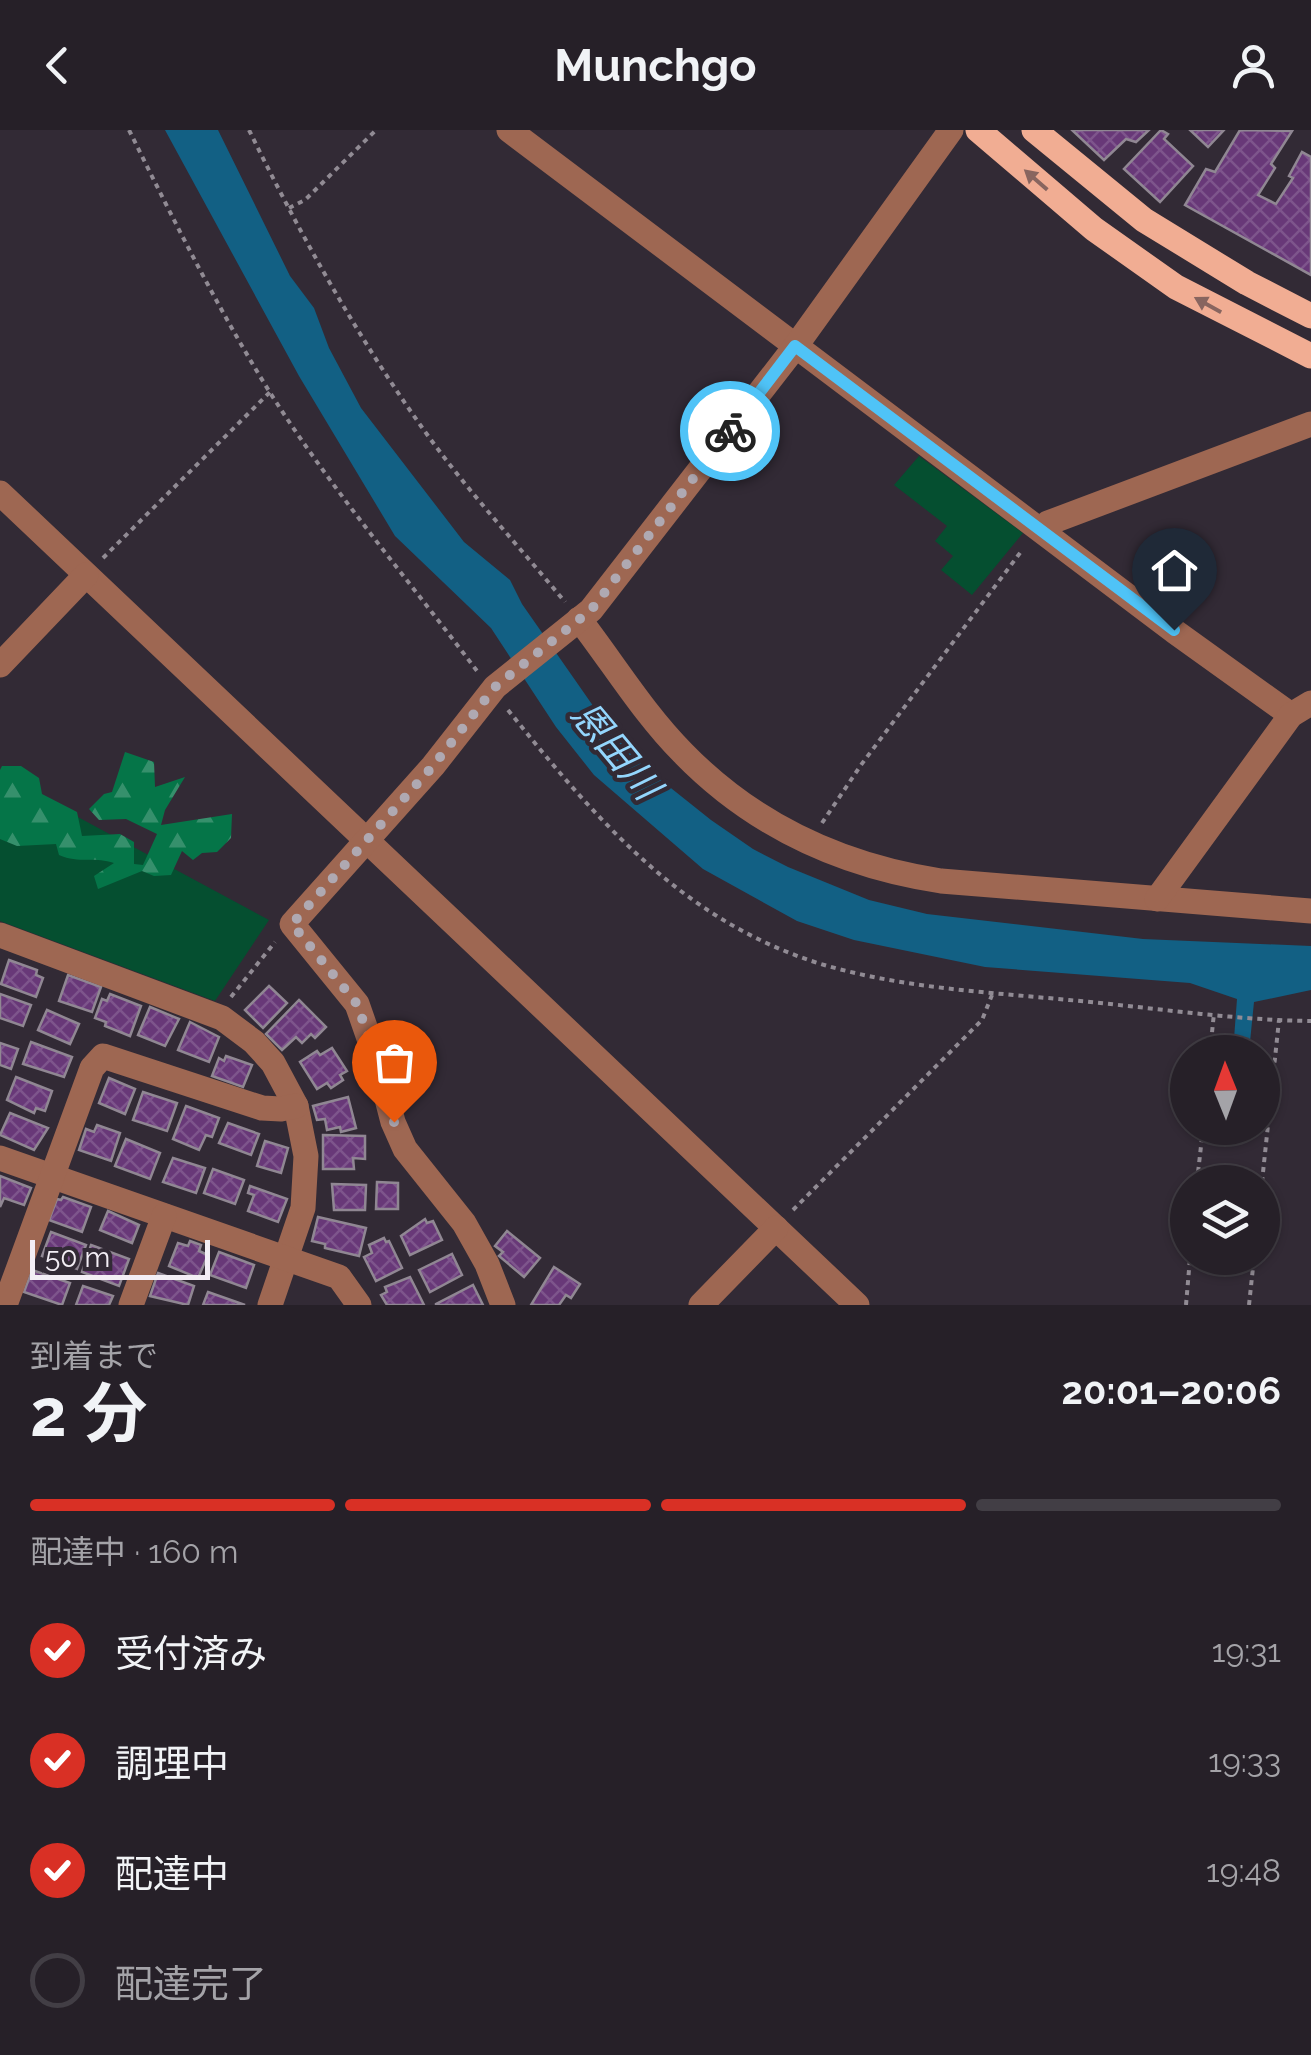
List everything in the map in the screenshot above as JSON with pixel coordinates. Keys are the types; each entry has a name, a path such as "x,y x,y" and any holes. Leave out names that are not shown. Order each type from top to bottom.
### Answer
{"main road":[{"path":"978,130 1094,229 1176,287 1311,356"},
{"path":"1034,130 1144,220 1214,264 1311,316"}],"street":[{"path":"508,130 795,346 1301,709 1157,899"},
{"path":"503,1305 487,1264 464,1224 405,1149 357,1004 283,933 433,766 494,689 591,610 795,346 952,130"},
{"path":"1044,526 1311,424"},
{"path":"0,493 857,1305"},
{"path":"0,665 86,575"},
{"path":"577,621 681,752 739,801 809,844 900,874 1311,911"},
{"path":"0,934 222,1018 254,1042 273,1063 296,1106 306,1156 306,1180 303,1208 270,1305"},
{"path":"4,1305 92,1068 102,1056 262,1108 281,1110 296,1106"},
{"path":"0,1158 340,1278 360,1305"},
{"path":"131,1305 164,1216"},
{"path":"700,1305 776,1228"}],"path":[{"path":"129,130 216,300 270,392 335,486 605,826 672,886 768,943 818,963 912,984 1311,1021"},
{"path":"250,130 289,208 372,354 423,429 577,621"},
{"path":"289,208 305,200 376,130"},
{"path":"86,575 270,392"},
{"path":"809,844 862,765 1044,526"},
{"path":"230,999 283,933"},
{"path":"776,1228 982,1020 992,993"},
{"path":"1212,1035 1214,1014"},
{"path":"1264,1165 1280,1020"},
{"path":"1186,1305 1189,1275"},
{"path":"1249,1305 1252,1275"}],"green space":[{"path":"919,456 1023,533 972,595 941,570 953,556 935,541 947,526 894,485"},
{"path":"125,752 154,762 155,787 185,777 165,810 161,825 232,814 231,838 217,852 202,853 193,860 182,851 171,875 154,876 142,871 98,889 94,876 114,863 67,858 59,855 56,844 17,846 0,839 0,770 2,766 21,766 39,778 42,794 77,812 82,836 120,834 134,842 134,864 143,865 157,834 126,819 99,820 89,809 104,794 112,792"},
{"path":"0,775 269,920 215,1001 0,921"}],"water":[{"name":"恩田川","path":"165,130 218,130 290,276 314,308 329,348 361,408 464,542 510,580 522,604 612,733 642,765 711,820 788,867 869,900 927,914 1143,939 1311,946 1311,990 1254,1002 1251,1035 1234,1035 1237,999 1190,983 985,967 854,940 797,921 703,869 594,775 556,727 491,628 395,536 299,376"}],"building":[{"path":"1072,130 1149,130 1136,142 1126,139 1104,160"},
{"path":"1161,130 1168,134 1164,139 1193,166 1160,202 1124,169"},
{"path":"1190,130 1224,130 1208,147"},
{"path":"1240,130 1292,131 1271,164 1275,168 1258,195 1276,204 1293,178 1289,176 1302,152 1311,157 1311,275 1185,205 1206,169 1215,172"},
{"path":"9,960 37,970 36,975 43,978 36,997 1,984"},
{"path":"68,975 101,987 92,1012 59,1001"},
{"path":"269,986 287,1003 263,1028 245,1010"},
{"path":"0,994 31,1005 23,1026 0,1018"},
{"path":"110,994 141,1006 130,1036 95,1018 102,999 107,1001"},
{"path":"299,1000 326,1027 315,1038 311,1034 302,1043 296,1037 282,1050 266,1034"},
{"path":"150,1007 179,1019 165,1046 138,1035"},
{"path":"47,1010 79,1024 70,1044 38,1030"},
{"path":"190,1022 219,1037 209,1062 178,1050"},
{"path":"31,1042 72,1057 64,1077 23,1064"},
{"path":"0,1043 18,1049 11,1069 0,1065"},
{"path":"332,1048 347,1071 340,1075 343,1080 331,1088 327,1083 317,1089 300,1062 317,1051 320,1055"},
{"path":"226,1056 252,1065 243,1087 212,1076 219,1058 224,1061"},
{"path":"16,1077 52,1091 45,1111 36,1108 34,1113 7,1100"},
{"path":"109,1078 135,1089 125,1114 99,1103"},
{"path":"143,1092 177,1103 167,1131 133,1120"},
{"path":"348,1097 356,1128 327,1130 325,1119 317,1120 313,1106"},
{"path":"186,1106 219,1118 212,1137 206,1135 199,1150 173,1139"},
{"path":"10,1113 48,1128 34,1150 0,1135"},
{"path":"228,1123 259,1134 251,1155 219,1143"},
{"path":"97,1125 120,1133 111,1161 79,1150 86,1129 94,1132"},
{"path":"323,1135 365,1136 365,1159 353,1158 354,1169 323,1169"},
{"path":"126,1139 160,1153 150,1179 115,1166"},
{"path":"265,1141 288,1148 281,1173 257,1166"},
{"path":"173,1158 205,1168 196,1193 163,1182"},
{"path":"213,1169 244,1180 235,1204 204,1193"},
{"path":"0,1176 31,1188 24,1205 4,1198 0,1207"},
{"path":"377,1182 398,1183 398,1209 376,1209"},
{"path":"332,1184 366,1185 365,1210 334,1210"},
{"path":"250,1186 287,1199 278,1222 248,1211 254,1195 248,1193"},
{"path":"63,1197 91,1207 82,1232 49,1220 57,1199"},
{"path":"108,1211 139,1225 132,1243 100,1230"},
{"path":"318,1217 366,1228 359,1256 312,1241"},
{"path":"425,1219 427,1223 433,1221 442,1240 410,1255 401,1236"},
{"path":"507,1231 540,1258 524,1277 499,1256 503,1252 495,1246"},
{"path":"51,1232 86,1245 77,1269 42,1256"},
{"path":"384,1238 402,1268 376,1281 364,1257 372,1253 369,1245"},
{"path":"190,1241 201,1245 199,1251 208,1255 198,1278 169,1266 178,1243 188,1246"},
{"path":"91,1245 129,1259 119,1286 82,1272"},
{"path":"219,1252 254,1265 246,1288 210,1275"},
{"path":"452,1254 462,1275 430,1292 419,1270"},
{"path":"554,1267 580,1284 571,1298 566,1295 559,1305 531,1305"},
{"path":"32,1270 70,1283 62,1305 24,1292"},
{"path":"158,1273 194,1286 188,1305 150,1296"},
{"path":"410,1277 424,1305 387,1305 381,1295 387,1292 385,1287"},
{"path":"473,1285 483,1305 436,1305 436,1304"},
{"path":"83,1286 113,1296 109,1305 76,1305"},
{"path":"208,1292 245,1305 203,1305"}],"way so far":[{"path":"394,1122 357,1004 292,924 433,766 495,687 591,610 730,431"}],"route":[{"path":"730,431 795,346 1174,630"}]}
